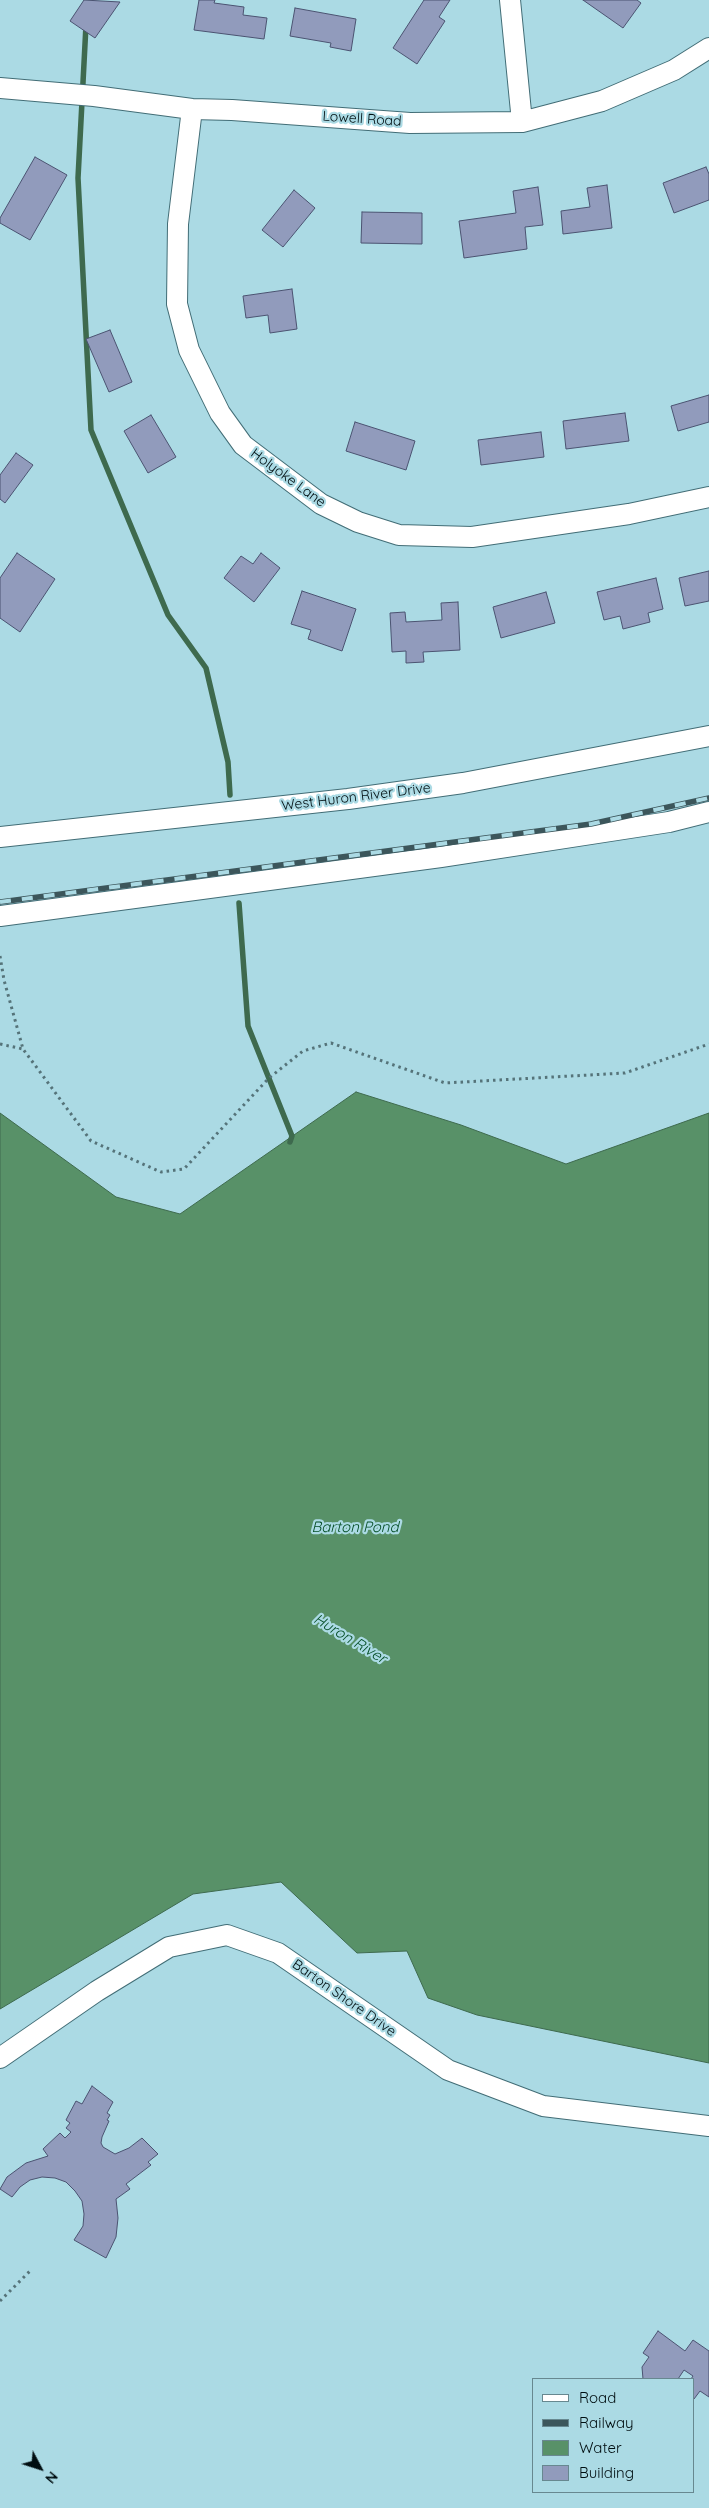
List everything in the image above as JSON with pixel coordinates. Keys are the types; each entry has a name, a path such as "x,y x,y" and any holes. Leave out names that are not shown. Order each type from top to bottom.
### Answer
{"street":[{"path":"510,0 522,122"},
{"name":"Lowell Road","path":"0,88 94,96 192,109 232,110 410,123 522,122 602,101 674,70 709,48"},
{"name":"Holyoke Lane","path":"192,109 178,224 177,304 189,350 220,413 243,445 320,504 358,522 399,535 472,538 630,514 709,497"},
{"name":"West Huron River Drive","path":"0,837 348,799 463,783 709,736"},
{"path":"0,916 450,856 669,822 709,812"},
{"name":"Barton Shore Drive","path":"0,2058 97,1991 169,1947 227,1935 278,1953 448,2070 543,2106 709,2126"}],"path":[{"path":"0,956 4,980 23,1048 91,1142 161,1172 184,1169 268,1078 303,1051 331,1043 445,1083 625,1073 709,1044"},
{"path":"0,1044 23,1048"},
{"path":"0,2301 32,2268"}],"water":[{"name":"Barton Pond","path":"356,1092 461,1125 566,1164 709,1113 709,2063 477,2015 428,1998 407,1951 357,1953 281,1882 193,1894 0,2009 0,1113 116,1197 180,1214"}],"building":[{"path":"84,0 120,2 95,38 70,21"},
{"path":"199,0 215,0 214,3 244,7 243,15 267,18 264,39 194,30"},
{"path":"424,0 450,0 439,17 445,21 417,64 393,48"},
{"path":"583,0 637,0 641,3 623,28"},
{"path":"295,8 356,19 351,51 330,47 331,43 290,36"},
{"path":"35,157 67,175 30,240 0,223 0,218"},
{"path":"706,167 709,174 709,200 674,213 663,183"},
{"path":"607,185 612,228 563,234 561,211 590,207 587,188"},
{"path":"538,187 543,225 525,227 527,249 464,258 459,221 516,213 513,191"},
{"path":"294,190 315,208 283,247 262,230"},
{"path":"362,212 422,213 422,244 361,243"},
{"path":"292,289 297,329 270,333 268,315 246,318 243,296"},
{"path":"110,330 132,382 109,392 86,339"},
{"path":"709,395 709,422 678,431 671,406"},
{"path":"625,413 629,441 566,449 563,421"},
{"path":"151,415 176,457 148,473 124,431"},
{"path":"355,422 415,441 406,470 346,451"},
{"path":"541,432 544,457 481,465 478,440"},
{"path":"16,453 33,465 5,503 0,499 0,475"},
{"path":"17,553 55,579 20,632 0,618 0,578"},
{"path":"261,553 280,568 254,602 224,578 241,556 253,564"},
{"path":"709,571 709,601 685,606 679,578"},
{"path":"656,578 663,609 648,613 650,622 623,629 620,616 604,620 597,592"},
{"path":"302,591 356,609 342,651 308,639 311,630 291,624"},
{"path":"546,592 555,623 501,638 493,607"},
{"path":"458,602 460,650 423,652 424,662 406,663 406,651 392,652 390,613 405,612 406,622 442,620 441,603"},
{"path":"92,2086 113,2102 107,2113 110,2115 102,2137 101,2143 103,2147 115,2154 129,2148 142,2138 158,2154 148,2162 151,2165 126,2184 130,2189 116,2199 118,2218 116,2237 106,2258 74,2240 83,2226 84,2214 82,2201 66,2182 55,2178 42,2177 30,2180 20,2187 12,2197 0,2189 7,2177 26,2163 48,2156 43,2149 60,2133 65,2138 71,2132 66,2128 70,2123 66,2120 76,2101 82,2104"},
{"path":"658,2331 685,2351 693,2340 709,2351 709,2397 700,2391 694,2399 694,2378 684,2370 679,2378 643,2378 642,2367 649,2357 643,2353"}],"waterway":[{"path":"86,25 78,178 91,430 168,615 206,668 228,762 230,795"},
{"path":"239,903 248,1026 292,1136 290,1142"}],"railway":[{"path":"0,902 591,824 709,798"}],"water label":[{"name":"Huron River","path":"350,1639"}]}
